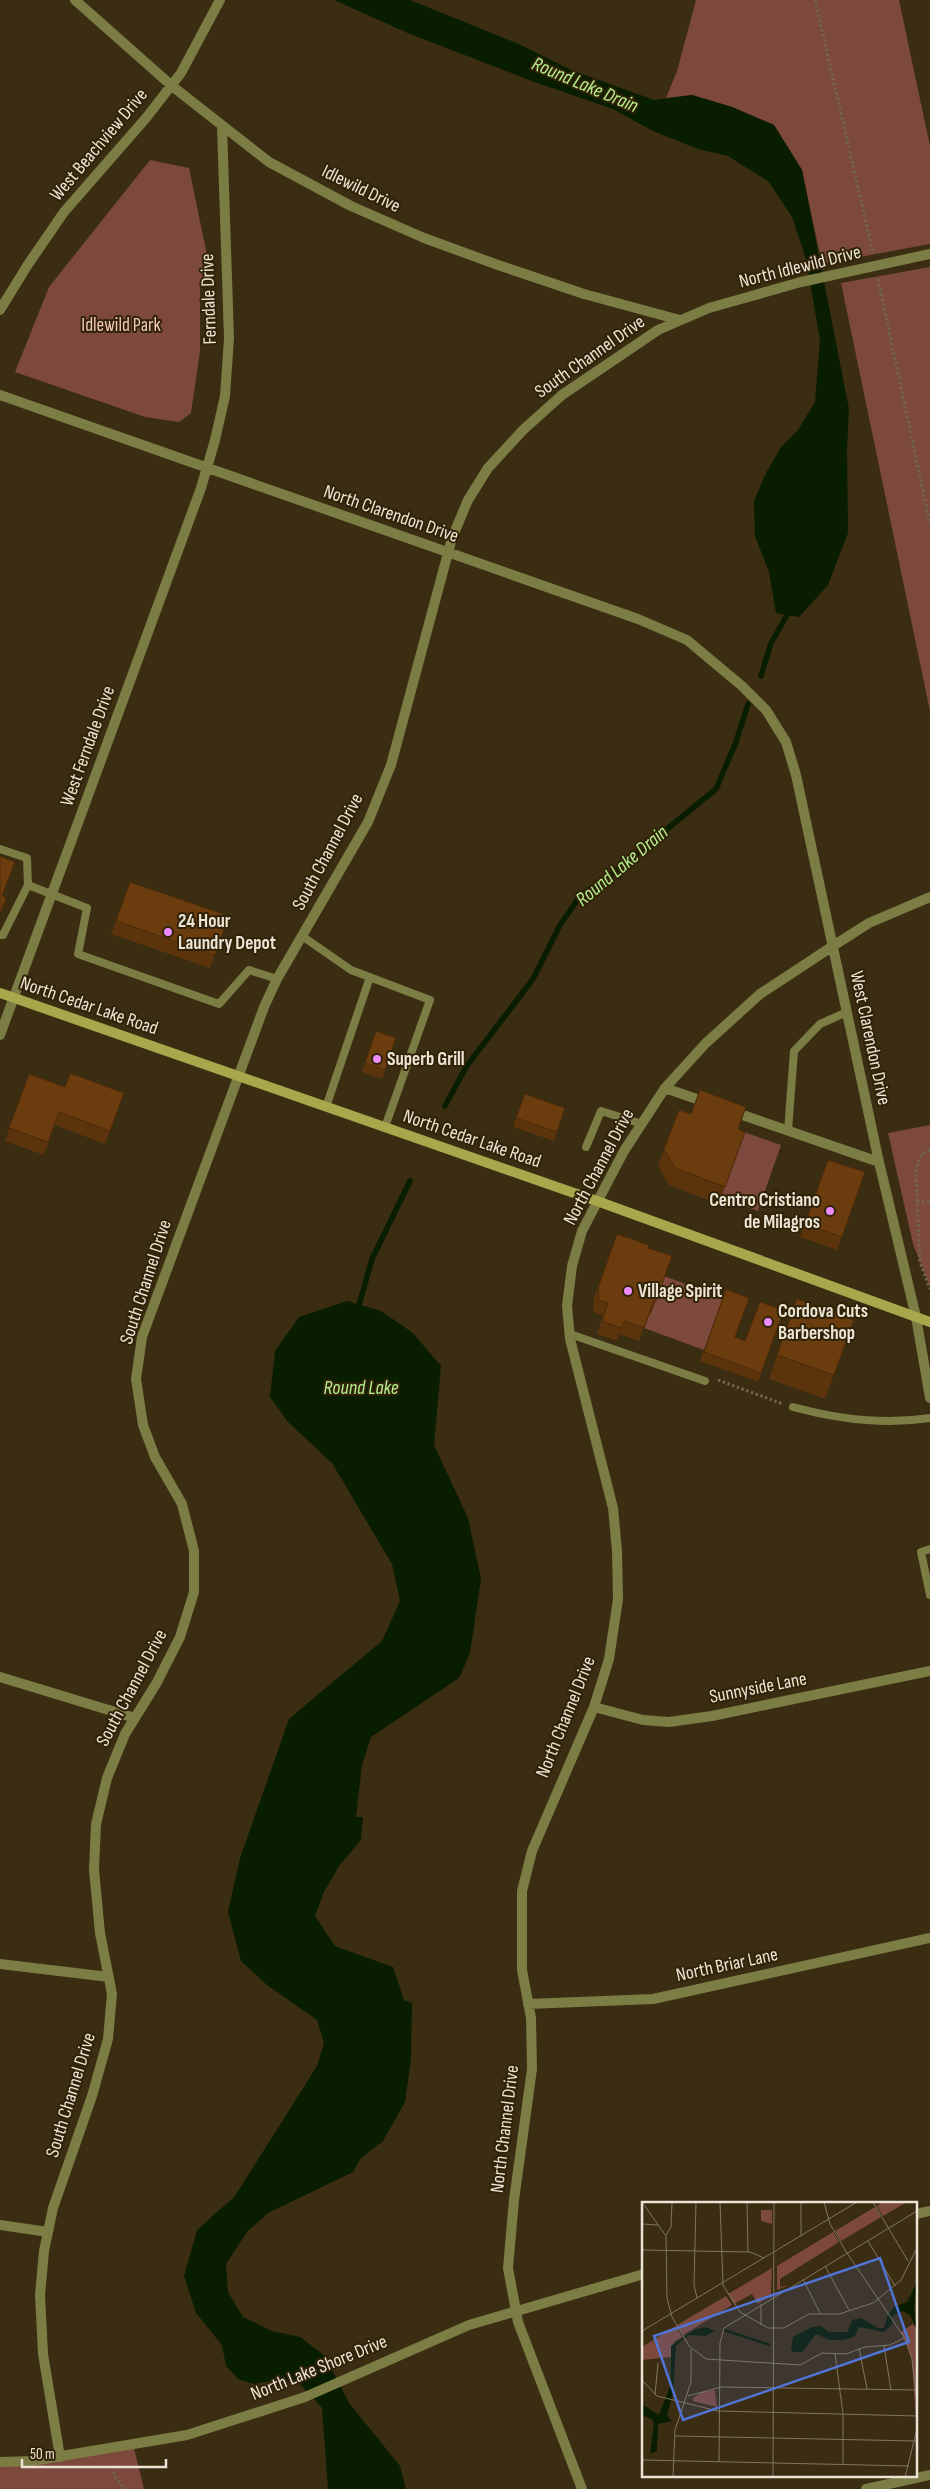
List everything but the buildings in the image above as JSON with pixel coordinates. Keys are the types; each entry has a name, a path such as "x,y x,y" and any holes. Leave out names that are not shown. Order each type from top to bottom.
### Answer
{"main road":[{"name":"North Cedar Lake Road","path":"0,993 597,1201 930,1322"}],"street":[{"name":"Idlewild Drive","path":"75,0 172,86 222,127 269,162 351,206 424,238 576,291 680,320"},
{"name":"West Beachview Drive","path":"0,310 26,266 64,212 181,74 220,0"},
{"name":"Ferndale Drive","path":"207,468 225,396 229,338 222,127"},
{"name":"North Idlewild Drive","path":"680,320 709,308 801,282 930,254"},
{"name":"South Channel Drive","path":"60,2457 43,2354 40,2295 53,2208 92,2096 108,2039 112,1994 100,1933 94,1870 96,1824 107,1778 124,1734 156,1684 180,1637 194,1592 194,1551 182,1504 155,1457 143,1425 136,1378 142,1337 264,1007 277,980 368,822 391,765 448,552 468,500 488,468 523,430 562,394 658,330 680,320"},
{"name":"North Clarendon Drive","path":"0,395 638,620 687,640 752,696"},
{"name":"West Ferndale Drive","path":"0,1036 207,468"},
{"name":"West Clarendon Drive","path":"752,696 766,710 786,742 796,775 879,1162 916,1317 930,1398"},
{"name":"North Channel Drive","path":"582,2489 518,2322 508,2268 514,2200 532,2069 531,2018 522,1970 522,1891 532,1851 594,1707 609,1659 618,1599 617,1551 613,1508 570,1334 567,1306 572,1266 582,1231 624,1151 665,1088 705,1044 760,994 833,946 870,923 930,897"},
{"path":"665,1088 879,1162"},
{"name":"Sunnyside Lane","path":"594,1707 643,1720 669,1722 712,1716 930,1671"},
{"path":"0,1677 135,1718"},
{"name":"North Briar Lane","path":"528,2004 653,1999 930,1938"},
{"path":"0,1964 109,1977"},
{"path":"0,2225 48,2232"},
{"name":"North Lake Shore Drive","path":"0,2462 32,2462 187,2434 305,2397 469,2325 642,2275"},
{"path":"866,2489 930,2475"}],"lane":[{"path":"0,849 27,858 28,885 3,934 0,935"},
{"path":"28,885 87,908 78,954 219,1004 249,970 277,980"},
{"path":"302,936 351,970 430,1000 385,1127"},
{"path":"326,1107 370,977"},
{"path":"788,1130 794,1051 820,1024 847,1012"},
{"path":"586,1147 601,1111 642,1124"},
{"path":"570,1334 705,1381"},
{"path":"793,1407 826,1416 854,1419 904,1422 930,1418"},
{"path":"930,1549 921,1552 930,1595"}],"path":[{"path":"930,1150 924,1152 918,1162 916,1175 920,1262 930,1289"},
{"path":"917,1201 930,1202"},
{"path":"705,1381 707,1376 793,1407"},
{"path":"112,2467 116,2478 125,2489"}],"green space":[{"path":"696,0 899,0 930,146 930,244 822,264 802,170 774,125 732,107 692,95 666,98 677,71"},
{"name":"Idlewild Park","path":"150,160 189,168 212,279 200,281 200,351 191,413 179,422 145,417 15,372 49,287"},
{"path":"930,267 930,711 841,283"},
{"path":"930,1125 930,1287 913,1244 888,1133"},
{"path":"738,1130 781,1145 758,1211 721,1197 739,1149"},
{"path":"664,1276 723,1298 704,1350 644,1328"},
{"path":"133,2444 144,2489 0,2489 0,2462"}],"water":[{"path":"334,0 410,0 521,45 571,70 654,100 692,95 732,107 774,125 802,170 849,409 847,449 848,533 828,585 799,617 776,613 769,572 755,536 754,501 766,473 781,447 798,430 815,402 820,340 806,259 792,217 769,182 728,156 698,149 653,131 613,109 532,81 410,34"},
{"name":"Round Lake","path":"347,1301 381,1311 413,1333 441,1366 434,1445 468,1518 481,1579 470,1653 459,1678 371,1737 362,1765 356,1817 363,1817 361,1840 339,1866 324,1892 315,1916 335,1946 393,1967 404,2000 412,2003 411,2058 405,2102 383,2141 361,2158 353,2172 268,2213 247,2232 226,2264 228,2292 243,2317 272,2331 300,2337 325,2356 349,2403 400,2466 406,2489 328,2489 322,2408 297,2381 271,2381 254,2384 238,2379 226,2366 222,2345 196,2313 184,2276 197,2230 235,2196 317,2066 324,2043 317,2020 267,1985 241,1961 228,1912 240,1858 289,1719 382,1641 400,1601 392,1564 332,1463 288,1422 270,1397 275,1351 299,1317"}],"waterway":[{"name":"Round Lake Drain","path":"761,676 771,643 790,610"},
{"name":"Round Lake Drain","path":"445,1106 466,1067 533,979 560,925 580,896 612,874 716,789 736,742 748,704"},
{"name":"Round Lake Drain","path":"359,1305 372,1259 410,1181"}],"place":[{"name":"24 Hour Laundry Depot","path":"168,932"},
{"name":"Superb Grill","path":"377,1059"},
{"name":"Centro Cristiano de Milagros","path":"830,1211"},
{"name":"Village Spirit","path":"628,1291"},
{"name":"Cordova Cuts Barbershop","path":"768,1322"}]}
